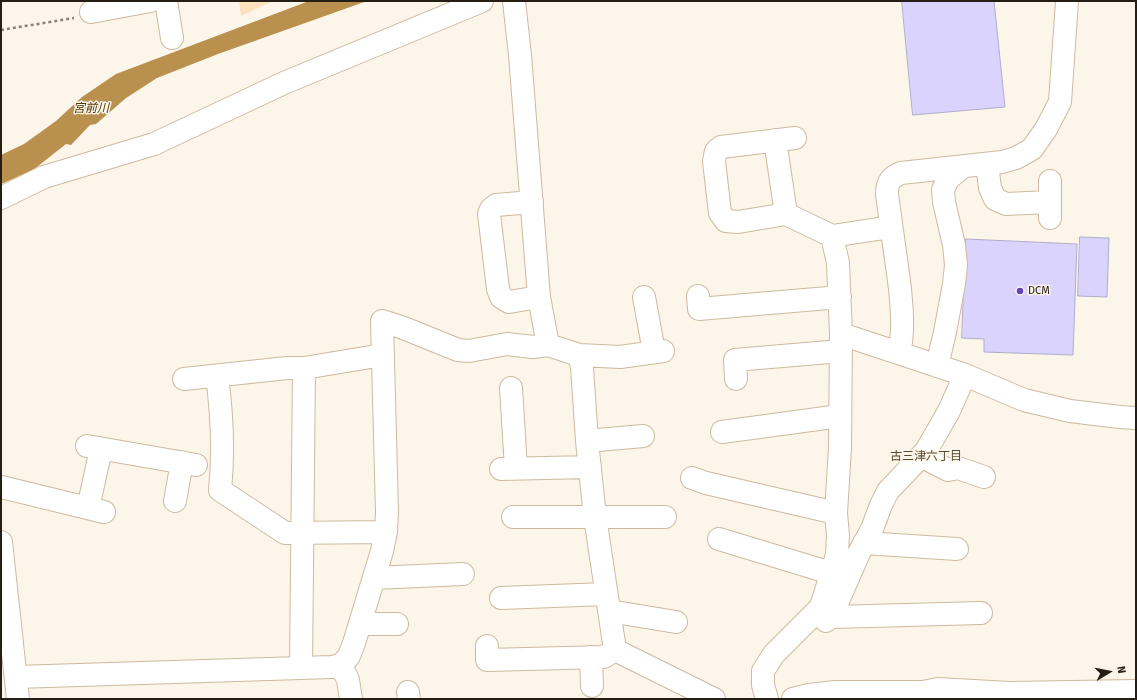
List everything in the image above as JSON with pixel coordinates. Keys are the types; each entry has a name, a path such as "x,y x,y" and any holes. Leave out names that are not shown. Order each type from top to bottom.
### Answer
{"street":[{"path":"91,12 150,1"},
{"path":"166,1 172,38"},
{"path":"1,198 44,178 154,144 284,83 482,1"},
{"path":"514,1 520,55 539,297 548,345"},
{"path":"899,353 902,338 902,318 892,227 886,194 887,184 893,176 901,173 1002,162 1016,158 1032,149 1046,129 1060,102 1067,1"},
{"path":"786,214 785,139 721,147 716,151 714,162 720,213 726,221 738,222 786,214 832,236 892,227"},
{"path":"987,164 990,188 995,199 1006,204 1050,210 1050,180"},
{"path":"937,366 945,332 956,265 954,245 944,202 943,190 948,179 964,166"},
{"path":"532,202 496,205 491,209 489,214 498,289 501,297 509,302 539,297"},
{"path":"767,699 763,686 763,671 774,654 821,607 837,555 838,535 836,512 841,342 838,263 832,236"},
{"path":"698,296 699,309 840,298"},
{"path":"16,677 332,668 342,666 349,656 360,624 382,551 386,532 387,512 382,321 458,350 469,351 507,344 533,346 548,345 579,355 620,357 658,352 644,297"},
{"path":"736,379 735,360 841,342 899,353 965,375 1024,400 1070,412 1136,418"},
{"path":"184,379 287,368 304,368 383,355"},
{"path":"579,355 582,367 587,441 595,517 614,650"},
{"path":"301,668 304,368"},
{"path":"803,645 831,617 888,491 926,451 949,411 965,375"},
{"path":"217,376 221,409 223,460 220,490 285,533 386,532"},
{"path":"511,388 508,468 590,467"},
{"path":"722,432 840,416"},
{"path":"587,441 643,436"},
{"path":"1,487 96,510 94,448 189,464 175,501"},
{"path":"921,456 948,470 958,468 984,478"},
{"path":"692,478 706,483 836,512"},
{"path":"513,517 664,516"},
{"path":"719,539 832,573"},
{"path":"1,542 6,624 16,677 18,699"},
{"path":"864,543 957,550"},
{"path":"374,578 463,574"},
{"path":"501,598 608,603 676,622"},
{"path":"831,617 981,613"},
{"path":"360,624 397,624"},
{"path":"487,646 488,660 604,657 614,650"},
{"path":"614,650 714,699"},
{"path":"591,657 592,686"},
{"path":"342,666 348,680 351,699"},
{"path":"793,699 809,695 835,692 879,695 923,695 938,689 997,696 1085,696 1136,691"}],"path":[{"path":"1,30 81,17 91,12"}],"shaded area":[{"path":"239,1 273,1 241,16"}],"water":[{"name":"宮前川","path":"309,1 367,1 218,54 157,78 126,98 96,124 90,125 71,145 66,144 33,170 1,184 1,155 24,144 56,121 82,97 116,74"}],"building":[{"path":"902,1 994,1 1005,107 913,115"},
{"path":"1080,237 1109,238 1107,297 1078,296"},
{"name":"DCM","path":"966,239 1077,244 1073,355 984,352 984,339 962,338"}],"place":[{"name":"DCM","path":"1020,291"}],"district":[{"name":"古三津六丁目","path":"926,457"}]}
